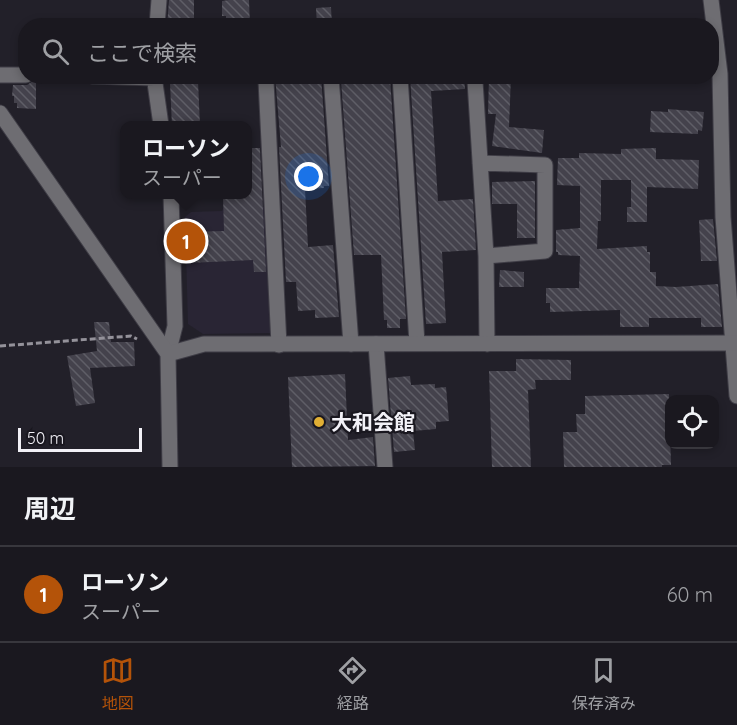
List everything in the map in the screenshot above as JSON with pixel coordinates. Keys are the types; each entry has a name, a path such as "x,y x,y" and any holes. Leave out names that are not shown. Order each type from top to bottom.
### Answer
{"street":[{"path":"158,18 159,0"},
{"path":"711,0 713,18"},
{"path":"719,66 730,217 737,396"},
{"path":"0,75 18,75"},
{"path":"155,84 160,121"},
{"path":"266,84 279,345"},
{"path":"332,84 351,344"},
{"path":"401,84 417,343"},
{"path":"475,84 486,256 487,344"},
{"path":"0,113 168,354"},
{"path":"480,163 545,165 546,250 486,256"},
{"path":"170,467 168,354 175,326 171,199"},
{"path":"168,354 204,344 735,343"},
{"path":"376,344 385,467"}],"path":[{"path":"0,346 131,336 140,340"}],"shaded area":[{"path":"224,206 268,207 275,333 203,334 188,324 185,217 191,212 222,211"}],"building":[{"path":"169,0 194,0 194,18 168,18"},
{"path":"249,0 250,18 222,16 222,1"},
{"path":"331,7 332,18 317,18 316,8"},
{"path":"36,84 36,109 17,108 17,103 14,103 13,85"},
{"path":"170,84 198,84 200,121 172,121"},
{"path":"276,84 322,84 329,186 305,189 308,247 333,245 339,317 315,318 315,310 298,311 296,282 286,282 279,147 281,147"},
{"path":"341,84 390,84 406,319 400,319 400,328 387,328 387,320 384,320 381,255 354,255"},
{"path":"411,84 465,84 465,89 431,91 438,201 473,199 476,250 442,252 446,323 426,324"},
{"path":"489,84 511,84 509,127 544,130 542,153 492,146 496,114 488,114"},
{"path":"668,109 704,112 702,131 698,130 698,134 650,132 651,111 668,112"},
{"path":"252,148 260,148 266,272 254,272 253,260 189,263 188,232 224,231 223,199 252,199"},
{"path":"656,148 656,159 699,160 698,189 647,187 647,222 627,222 627,207 631,207 631,180 601,180 601,221 598,221 597,249 647,246 647,252 650,252 650,272 656,272 656,286 718,284 722,327 701,327 701,318 649,318 649,327 620,327 620,310 550,312 550,303 546,303 546,288 579,288 580,256 558,255 556,230 580,228 580,186 557,185 558,158 579,158 579,153 621,154 621,149"},
{"path":"535,181 535,238 517,238 517,204 492,204 492,182"},
{"path":"713,219 717,261 701,261 699,220"},
{"path":"500,270 524,272 524,287 499,287"},
{"path":"94,322 109,322 111,342 134,342 135,366 90,368 95,403 76,406 67,356 97,351"},
{"path":"516,359 571,360 571,380 535,380 536,389 528,390 531,467 492,467 489,371 516,371"},
{"name":"大和会館","path":"345,374 348,440 373,437 375,466 292,467 288,377"},
{"path":"410,376 411,385 435,384 435,388 446,387 449,421 436,422 436,429 413,431 415,450 394,452 388,378"},
{"path":"669,394 665,395 665,449 671,449 671,465 662,465 662,467 564,467 563,432 577,432 576,414 585,414 585,396"}],"place":[{"name":"ローソン","path":"186,241"},
{"name":"大和会館","path":"319,422"}]}
